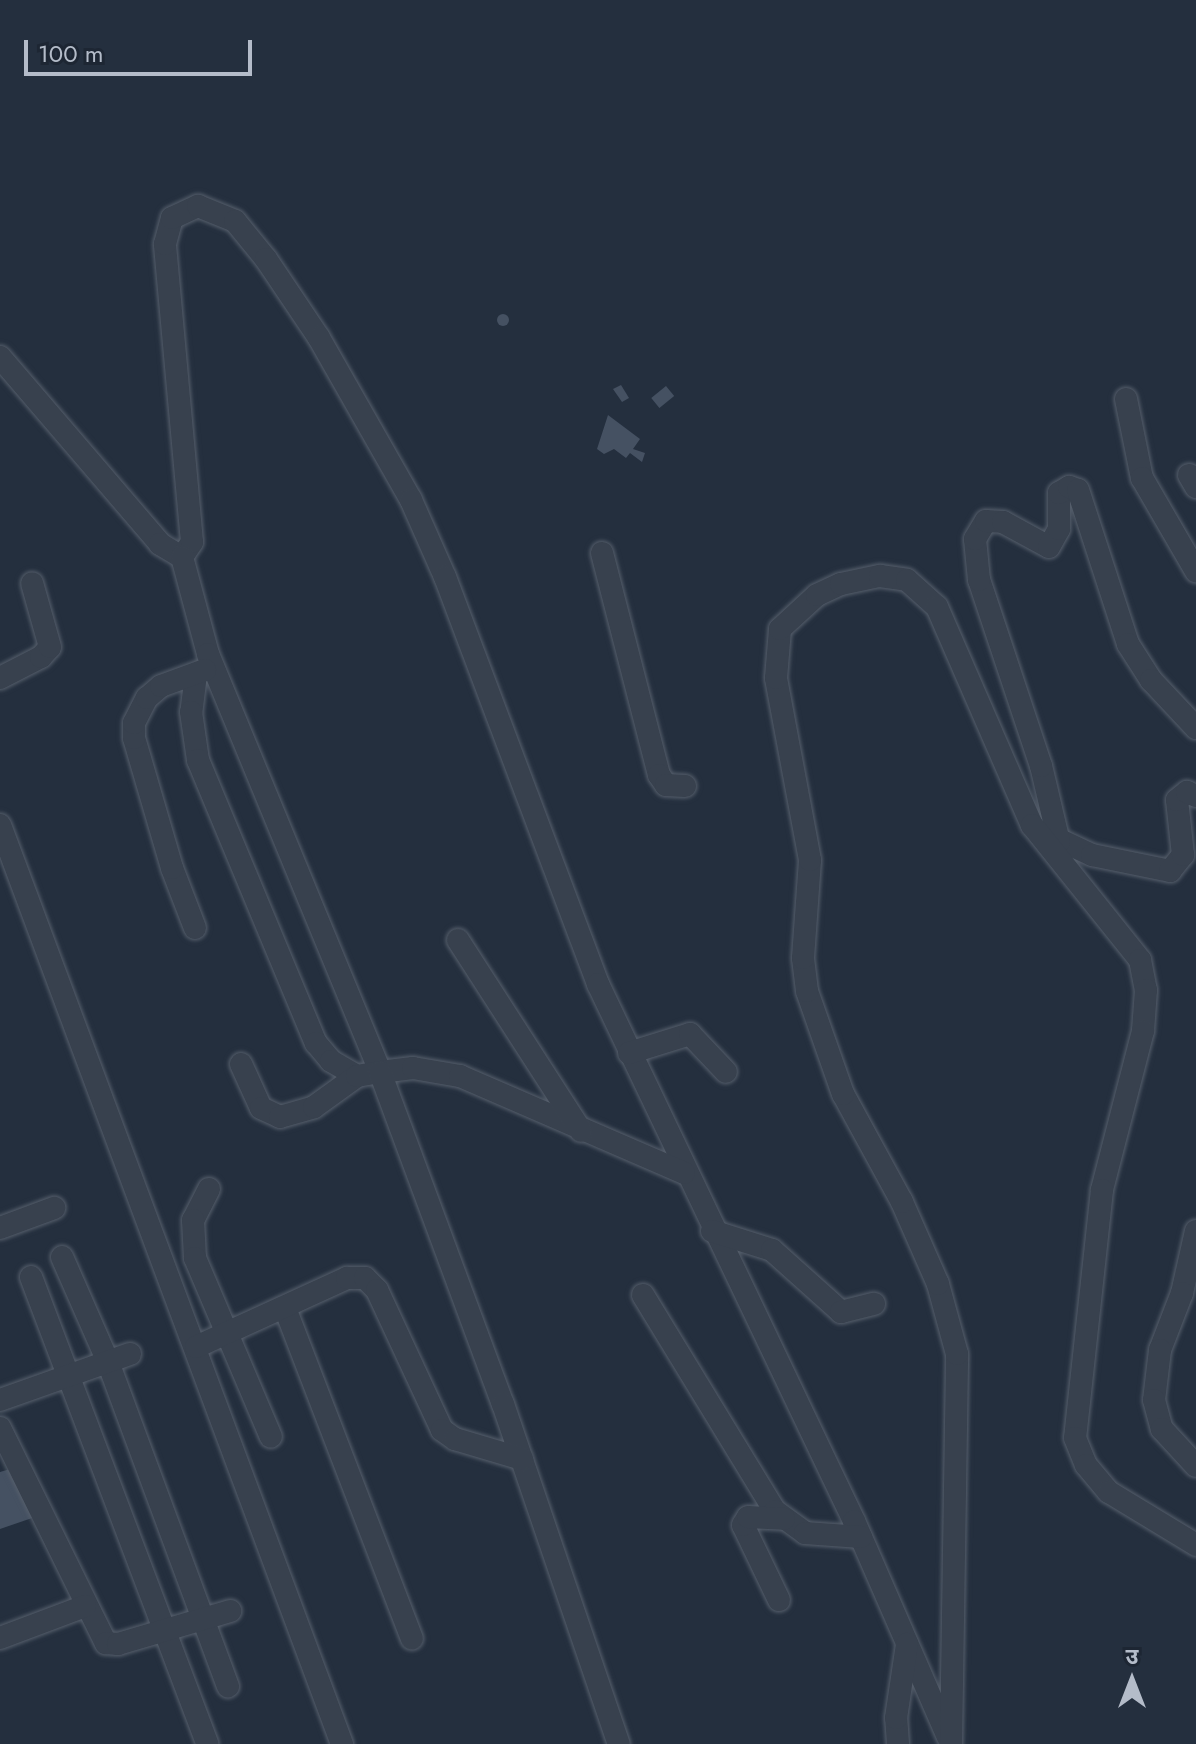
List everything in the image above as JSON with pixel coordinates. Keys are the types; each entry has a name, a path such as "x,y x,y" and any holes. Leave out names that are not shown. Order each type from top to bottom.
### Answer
{"street":[{"path":"619,1744 522,1459 380,1072 205,670 182,557 192,542 165,244 172,218 198,206 235,221 266,259 319,338 411,500 445,577 537,833 629,1053 861,1537 951,1744"},
{"path":"0,357 160,544 182,557"},
{"path":"1126,399 1142,478 1196,571"},
{"path":"1059,842 1041,766 979,580 975,539 986,521 1003,522 1049,547 1059,529 1059,493 1069,487 1078,490 1128,644 1151,680 1196,728"},
{"path":"602,553 659,775 666,785 685,786"},
{"path":"951,1744 957,1354 938,1284 902,1202 843,1094 807,991 803,958 810,860 799,779 776,678 780,629 792,614 841,584 880,576 907,580 924,592 937,607 980,698 1032,825 1131,948 1146,990 1137,1067 1100,1202 1075,1438 1086,1465 1109,1492 1196,1545"},
{"path":"0,678 41,657 50,647 32,583"},
{"path":"195,928 134,738 134,723 147,698 205,670"},
{"path":"205,670 191,712 198,760 316,1043 331,1061 357,1076"},
{"path":"1032,825 1059,842 1117,862 1170,871 1183,855 1177,800 1187,792 1196,796"},
{"path":"0,825 342,1744"},
{"path":"458,940 582,1133"},
{"path":"629,1053 690,1034 726,1072"},
{"path":"241,1064 261,1108 280,1117 314,1107 357,1076 413,1068 460,1076 582,1133 684,1173"},
{"path":"209,1189 193,1220 191,1238 195,1258 230,1332 271,1437"},
{"path":"0,1228 54,1208"},
{"path":"712,1231 772,1250 841,1312 874,1304"},
{"path":"1196,1231 1182,1293 1160,1350 1154,1400 1162,1429 1196,1466"},
{"path":"62,1257 119,1358 203,1619 228,1686"},
{"path":"31,1277 207,1744"},
{"path":"196,1347 347,1278 365,1278 377,1290 442,1430 455,1439 522,1459"},
{"path":"643,1295 784,1519"},
{"path":"285,1308 412,1638"},
{"path":"0,1400 119,1358"},
{"path":"0,1428 85,1606 109,1644 230,1611"},
{"path":"779,1600 743,1525 748,1517 784,1519 818,1537 861,1537"},
{"path":"0,1638 85,1606"},
{"path":"898,1744 896,1718 907,1643"}],"building":[{"path":"503,314 509,320 503,326 497,320"},
{"path":"621,385 629,398 622,402 613,389"},
{"path":"666,386 674,396 659,408 651,398"},
{"path":"608,415 640,439 633,449 645,453 642,462 630,453 626,458 614,449 604,454 597,449"},
{"path":"17,1467 35,1517 0,1529 0,1472"}]}
